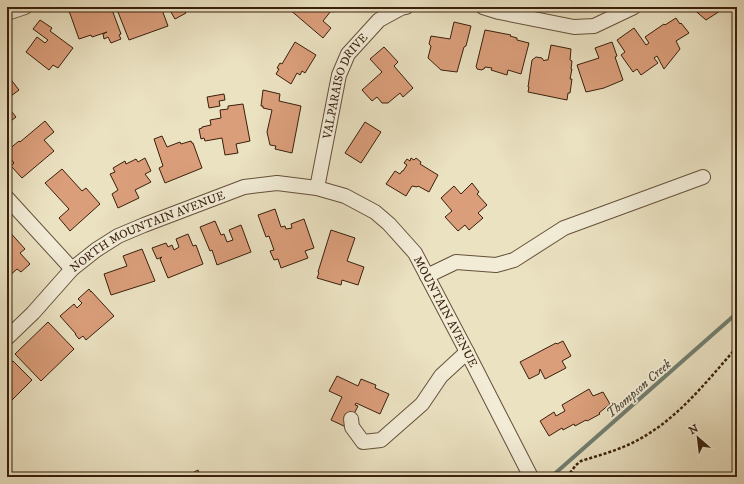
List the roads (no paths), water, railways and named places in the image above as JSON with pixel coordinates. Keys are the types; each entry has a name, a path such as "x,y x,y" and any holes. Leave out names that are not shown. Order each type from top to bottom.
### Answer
{"street":[{"path":"7,13 25,7"},
{"name":"VALPARAISO DRIVE","path":"317,188 340,75 348,54 379,20 401,8 406,7"},
{"path":"483,7 499,12 574,27 594,26 634,7"},
{"path":"427,276 456,262 496,265 514,260 564,228 703,177"},
{"name":"NORTH MOUNTAIN AVENUE","path":"7,338 32,314 72,269 96,250 118,236 244,187 277,183 317,188"},
{"name":"MOUNTAIN AVENUE","path":"317,188 345,196 375,212 402,237 415,254 531,477"},
{"path":"7,198 72,269"},
{"path":"351,419 352,427 363,442 381,440 422,404 441,376 467,352"}],"waterway":[{"name":"Thompson Creek","path":"551,477 737,313"}]}
